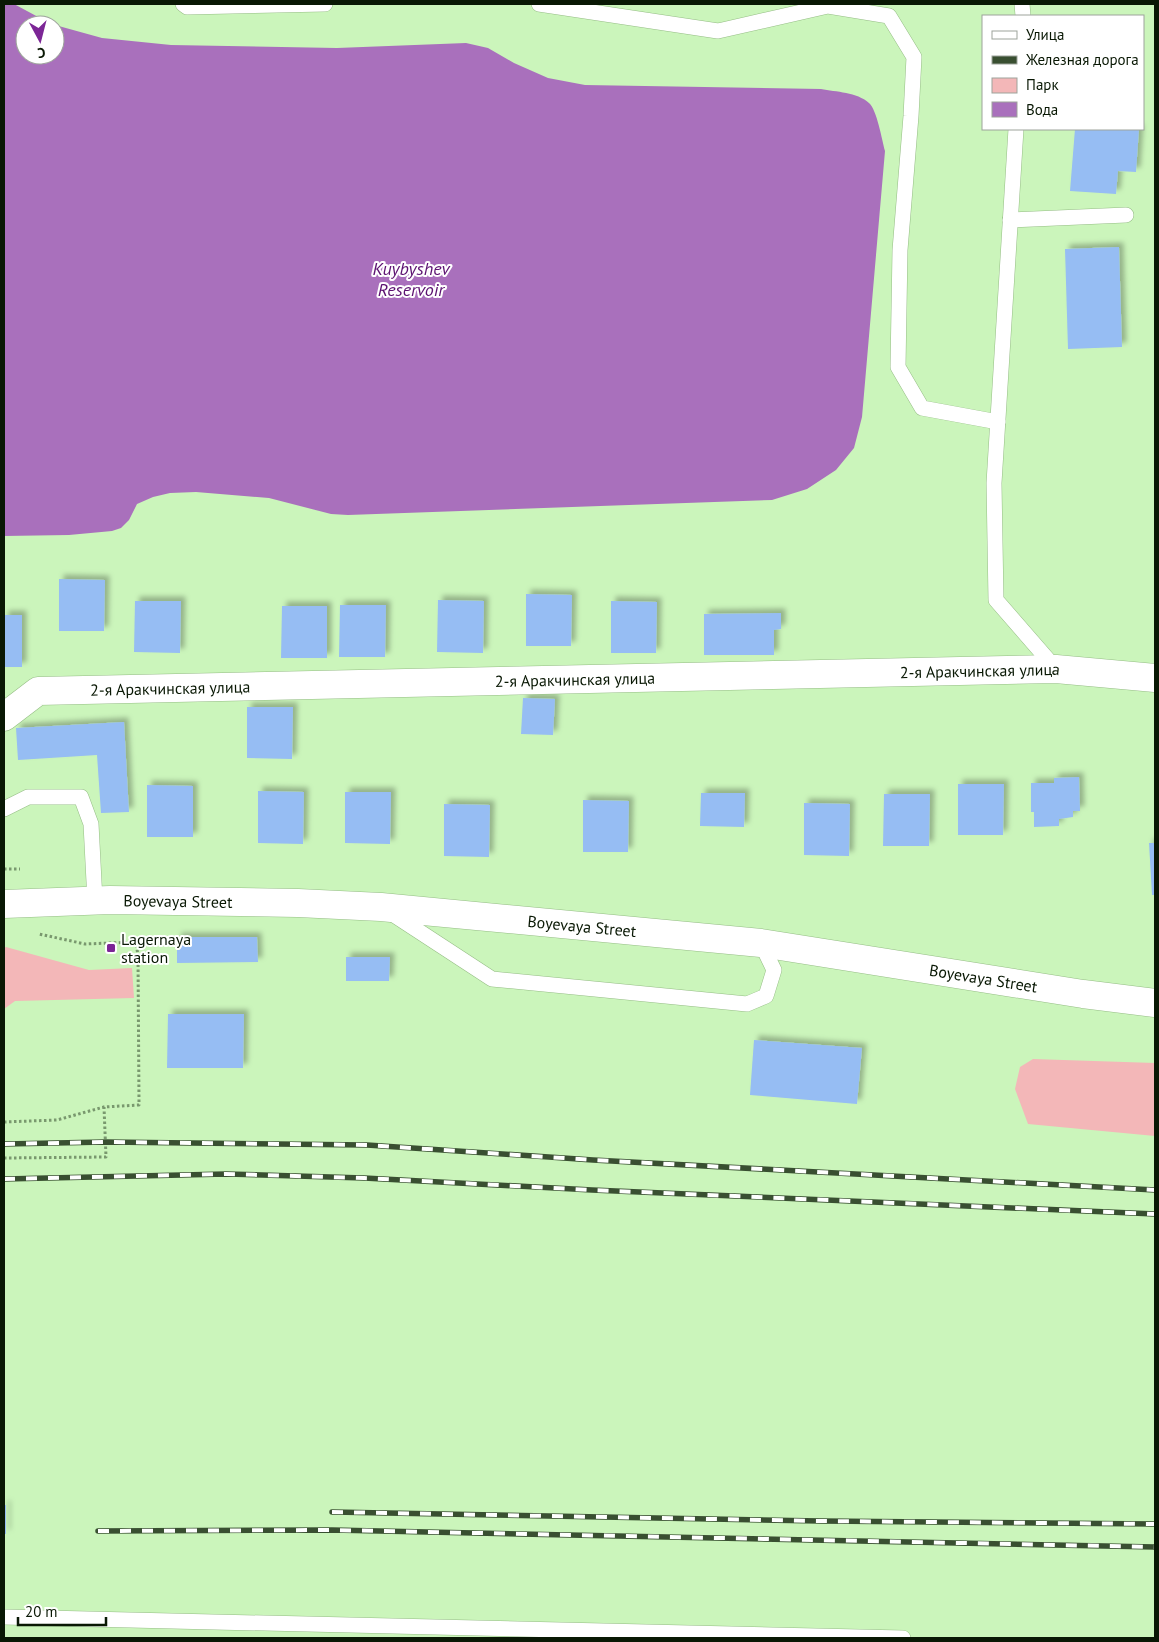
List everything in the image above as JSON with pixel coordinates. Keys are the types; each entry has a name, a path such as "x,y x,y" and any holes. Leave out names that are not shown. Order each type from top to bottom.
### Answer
{"main road":[{"name":"2-я Аракчинская улица","path":"4,717 38,690 1056,669 1155,678"},
{"name":"Boyevaya Street","path":"4,904 95,901 298,903 381,907 761,943 1083,994 1155,1003"}],"lane":[{"path":"183,4 187,7 325,4"},
{"path":"539,4 718,31 828,6 889,16 914,57 900,250 898,367 922,408 998,422"},
{"path":"1016,130 994,483 996,600 1056,669"},
{"path":"1010,220 1126,215"},
{"path":"4,809 28,797 81,797 91,824 95,901"},
{"path":"381,907 492,978 746,1004 766,996 774,970 761,943"},
{"path":"4,1617 903,1638"}],"path":[{"path":"4,869 20,869"},
{"path":"4,1122 57,1120 104,1107 139,1105 138,956 136,942 85,944 33,933"},
{"path":"4,1158 106,1157 104,1107"}],"green space":[{"path":"4,948 89,970 132,968 134,998 15,1001 4,1009"},
{"path":"1033,1059 1155,1063 1155,1136 1028,1124 1015,1089 1020,1067"}],"water":[{"name":"Kuybyshev Reservoir","path":"4,4 14,4 34,15 15,15 15,65 65,65 65,28 102,38 171,45 337,48 466,43 488,48 514,63 548,78 585,85 821,89 859,97 872,107 879,125 885,151 862,417 854,448 836,470 807,489 772,500 348,515 331,514 269,498 196,492 170,493 153,497 137,504 129,520 121,528 112,531 69,535 4,536"}],"building":[{"path":"1075,130 1139,130 1136,172 1118,171 1116,194 1070,191"},
{"path":"1119,247 1122,347 1068,349 1065,249"},
{"path":"59,579 105,580 104,631 59,631"},
{"path":"526,594 572,595 571,646 526,646"},
{"path":"438,600 484,601 483,653 437,652"},
{"path":"135,601 181,601 180,653 134,652"},
{"path":"611,601 657,602 656,653 611,653"},
{"path":"340,605 386,605 385,657 339,657"},
{"path":"282,606 327,606 327,658 281,658"},
{"path":"781,613 781,629 774,630 774,655 704,655 704,614"},
{"path":"4,615 22,615 22,667 4,667"},
{"path":"523,698 555,699 553,735 521,734"},
{"path":"247,707 293,707 292,759 247,758"},
{"path":"124,722 129,812 101,813 97,755 18,760 16,728"},
{"path":"1079,777 1080,811 1073,811 1073,817 1059,819 1059,826 1034,827 1034,812 1031,812 1031,783 1054,783 1054,778"},
{"path":"958,784 1004,784 1003,835 958,835"},
{"path":"147,785 193,786 193,837 147,837"},
{"path":"258,791 304,792 303,844 258,843"},
{"path":"345,792 391,792 390,844 345,843"},
{"path":"701,793 745,793 744,827 700,826"},
{"path":"884,794 930,794 929,846 883,846"},
{"path":"583,800 629,801 628,852 583,852"},
{"path":"804,803 850,804 849,856 804,855"},
{"path":"444,804 490,805 489,857 444,856"},
{"path":"1149,843 1155,843 1155,895 1152,895"},
{"path":"177,937 257,937 258,962 177,963"},
{"path":"346,957 390,957 389,981 346,981"},
{"path":"168,1014 244,1014 243,1068 167,1068"},
{"path":"754,1040 862,1048 857,1104 750,1095"},
{"path":"4,1505 6,1505 6,1534 4,1534"}],"railway":[{"path":"4,1144 106,1142 367,1145 593,1160 1155,1190"},
{"path":"4,1179 226,1174 364,1178 592,1190 1155,1214"},
{"path":"332,1512 820,1521 1155,1524"},
{"path":"98,1531 332,1530 1155,1547"}],"place":[{"name":"Lagernaya station","path":"111,948"}]}
